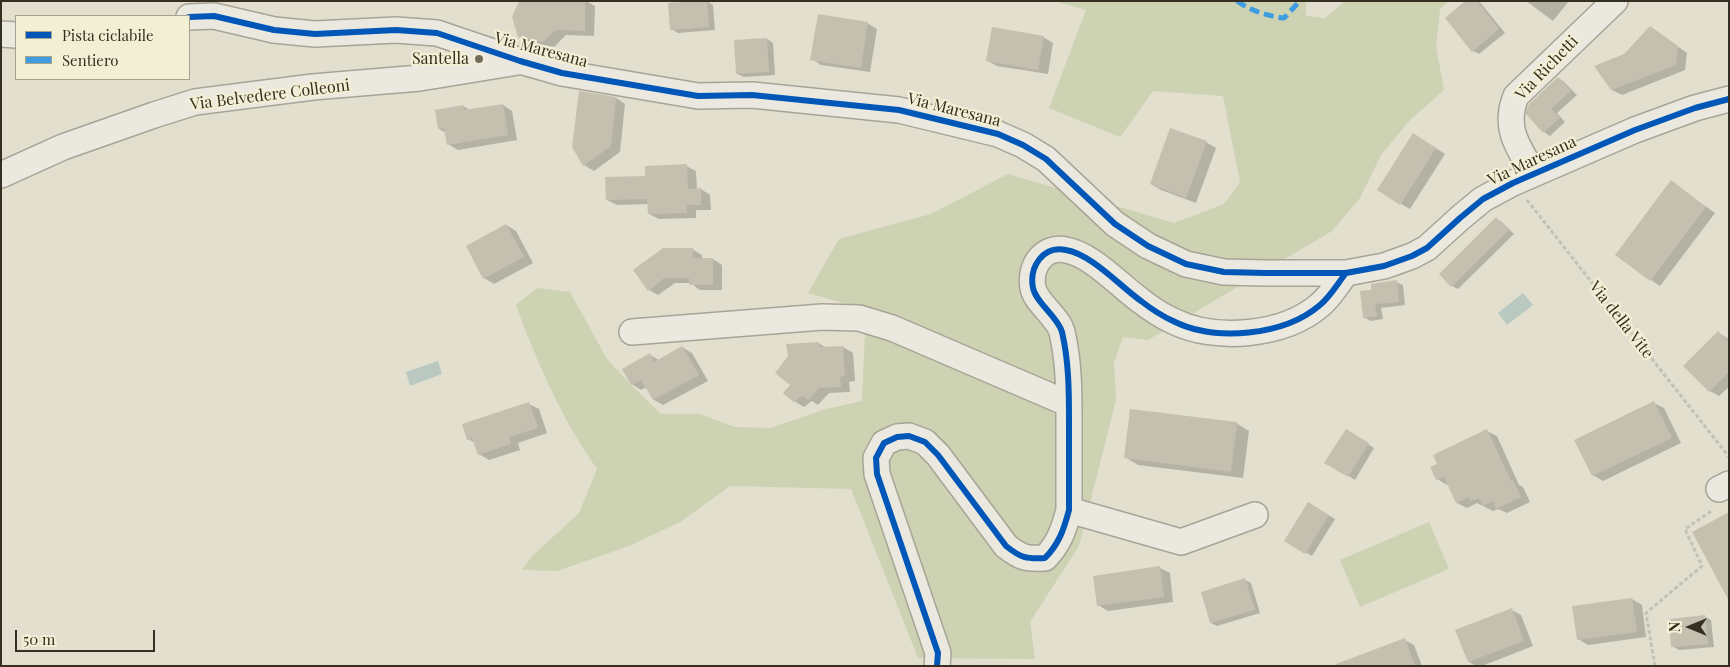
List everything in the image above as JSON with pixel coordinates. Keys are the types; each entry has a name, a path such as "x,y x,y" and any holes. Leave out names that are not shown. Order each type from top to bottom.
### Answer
{"street":[{"name":"Via Richetti","path":"1524,178 1520,150 1510,120 1511,108 1516,96 1614,1"},
{"name":"Via Maresana","path":"190,17 214,16 274,30 316,34 396,30 437,33 520,62 562,74 698,96 752,95 899,110 998,134 1046,159 1122,228 1148,246 1186,264 1224,272 1266,274 1346,273 1384,266 1427,248 1484,199 1524,178 1636,130 1695,108 1729,99"},
{"path":"1,34 15,35"},
{"name":"Via Belvedere Colleoni","path":"1,175 63,147 195,102 313,87 420,78 520,62"},
{"path":"937,666 938,653 877,474 876,458 884,443 897,437 909,436 925,442 938,455 1006,546 1019,556 1029,559 1045,558 1053,550 1063,533 1069,510 1068,360 1061,329 1033,290 1032,273 1040,256 1052,250 1066,250 1079,255 1093,263 1141,301 1173,322 1201,331 1253,332 1280,326 1304,316 1322,304 1346,273"},
{"path":"632,332 822,317 859,318 892,328 1069,404"},
{"path":"1069,510 1181,542 1255,515"}],"path":[{"path":"1655,666 1646,613 1702,566 1685,529 1720,494"}],"green space":[{"path":"1055,1 1306,1 1306,16 1325,18 1345,1 1449,1 1440,9 1436,46 1444,90 1410,120 1381,155 1360,198 1332,231 1148,340 1123,337 1114,363 1116,400 1079,546 1030,622 1035,659 918,658 851,489 730,486 680,522 629,546 557,571 522,570 531,557 579,513 597,469 584,450 551,390 516,305 537,288 570,292 607,359 661,414 700,414 735,427 770,428 826,409 862,401 866,310 808,293 839,239 931,214 1008,174 1174,223 1224,204 1240,182 1223,96 1153,91 1120,137 1049,108 1086,10"},
{"path":"1429,522 1449,569 1360,607 1340,560"}],"shaded area":[{"path":"1523,293 1533,305 1507,325 1498,313"},
{"path":"438,361 442,374 410,386 406,372"}],"building":[{"path":"519,1 585,1 585,31 556,30 543,42 518,37 512,17"},
{"path":"707,1 709,27 670,30 668,3"},
{"path":"1465,1 1477,1 1499,29 1472,52 1445,18"},
{"path":"818,14 868,22 861,68 810,60"},
{"path":"1650,26 1678,46 1676,65 1611,90 1594,66 1624,54"},
{"path":"992,27 1044,36 1038,70 986,61"},
{"path":"767,38 769,72 736,74 734,40"},
{"path":"1558,77 1571,91 1551,109 1560,118 1543,133 1526,114 1526,111 1529,104"},
{"path":"579,91 616,97 611,146 583,166 572,147"},
{"path":"503,104 508,135 447,145 444,128 438,129 435,110 463,105 464,110"},
{"path":"1170,128 1207,141 1186,198 1150,184"},
{"path":"1413,133 1436,148 1400,205 1377,190"},
{"path":"687,164 688,189 701,188 701,205 687,205 687,213 648,214 647,199 606,200 605,177 645,176 645,166"},
{"path":"1671,180 1706,207 1650,281 1615,255"},
{"path":"1496,217 1509,230 1451,287 1439,274"},
{"path":"506,224 524,257 483,279 466,246"},
{"path":"663,248 693,248 693,258 713,258 713,285 689,285 689,278 664,278 648,291 633,270"},
{"path":"1397,280 1399,302 1375,304 1377,316 1363,318 1360,291 1371,290 1371,284"},
{"path":"1718,331 1729,342 1729,372 1709,392 1683,366"},
{"path":"819,342 820,347 843,346 845,376 840,377 841,387 819,388 808,400 803,395 793,402 783,393 790,385 775,373 788,356 786,344"},
{"path":"682,346 699,375 653,400 641,380 631,385 622,369 650,353 654,362"},
{"path":"1654,401 1672,438 1592,476 1574,440"},
{"path":"529,402 538,428 509,437 511,444 478,455 472,438 467,440 462,424"},
{"path":"1130,409 1237,422 1231,472 1124,458"},
{"path":"1346,429 1369,443 1348,477 1324,463"},
{"path":"1487,429 1511,481 1513,480 1521,497 1496,509 1493,501 1483,506 1479,498 1471,501 1469,497 1456,503 1444,477 1436,480 1430,467 1437,464 1433,455"},
{"path":"1308,502 1329,515 1305,554 1284,541"},
{"path":"1729,512 1729,601 1692,532"},
{"path":"1160,566 1164,597 1097,606 1093,576"},
{"path":"1245,578 1255,610 1210,623 1201,592"},
{"path":"1632,598 1637,632 1577,640 1572,606"},
{"path":"1512,608 1524,641 1468,662 1455,630"},
{"path":"1705,615 1708,644 1671,647 1669,619"},
{"path":"1405,638 1415,666 1336,666 1336,664"}],"marked path":[{"path":"1237,1 1259,13 1284,18 1300,1"}],"cycle path":[{"path":"190,17 214,16 274,30 315,34 396,30 437,33 562,73 698,96 752,95 899,110 998,134 1023,145 1046,159 1115,224 1148,246 1186,264 1224,272 1346,273 1384,266 1412,256 1427,248 1483,199 1513,183 1635,130 1695,108 1729,99"},
{"path":"937,666 938,653 877,474 876,458 884,443 897,437 909,436 925,442 938,455 1006,546 1028,558 1045,558 1050,553 1060,536 1069,510 1069,400 1062,332 1060,326 1038,299 1033,288 1033,272 1039,259 1044,254 1058,249 1076,253 1095,264 1156,312 1190,328 1209,332 1249,332 1288,324 1324,302 1346,273"}],"place":[{"name":"Santella","path":"479,59"}]}
